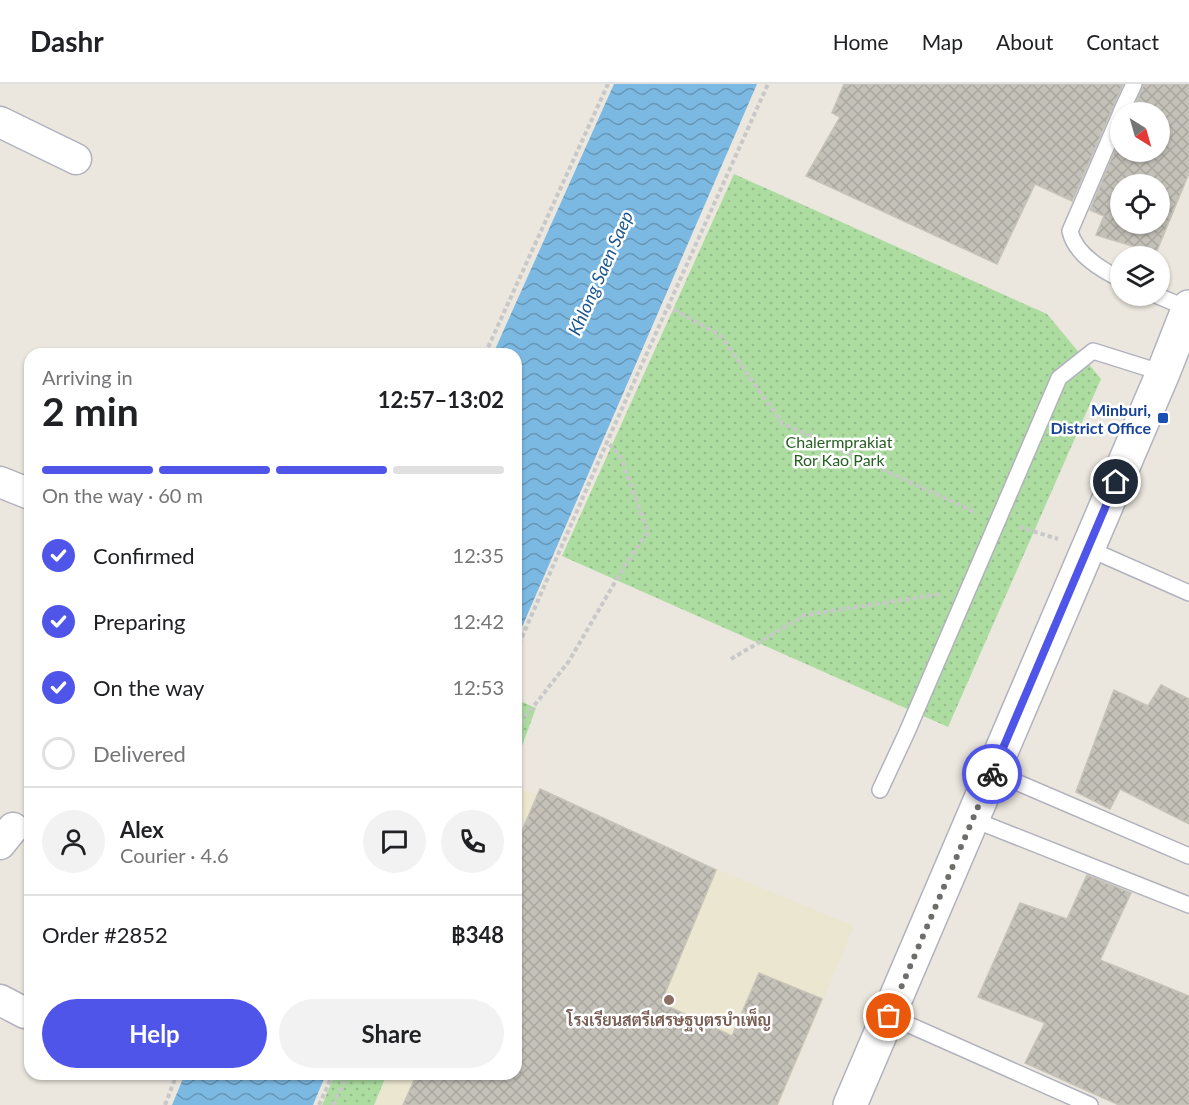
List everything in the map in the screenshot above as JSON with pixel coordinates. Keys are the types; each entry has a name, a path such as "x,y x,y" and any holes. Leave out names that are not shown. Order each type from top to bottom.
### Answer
{"main road":[{"path":"850,1105 1189,308"}],"street":[{"path":"0,123 76,159"},
{"path":"0,482 24,492"}],"lane":[{"path":"1126,102 1134,84"},
{"path":"1110,139 1070,231 1072,242 1083,254 1110,273"},
{"path":"1170,301 1189,308"},
{"path":"880,790 1059,378 1093,351 1163,373"},
{"path":"1087,548 1189,593"},
{"path":"993,772 1189,856"},
{"path":"972,819 1189,905"},
{"path":"889,1016 1090,1105"}],"path":[{"path":"488,348 608,84"},
{"path":"522,637 667,306 686,270 768,84"},
{"path":"667,306 720,335 782,423 998,521 1087,548"},
{"path":"522,721 569,661 625,564 648,532 620,455 607,441"},
{"path":"731,659 805,615 969,589"},
{"path":"165,1105 175,1080"},
{"path":"319,1105 330,1080"},
{"path":"333,1105 344,1080"}],"shaded area":[{"name":"โรงเรียนสตรีเศรษฐบุตรบำเพ็ญ","path":"522,788 854,926 779,1105 374,1105 384,1080 522,1080"}],"green space":[{"name":"Chalermprakiat Ror Kao Park","path":"734,174 1047,314 1101,379 948,727 562,556"},
{"path":"522,702 536,708 522,746"},
{"path":"332,1080 384,1080 374,1105 322,1105"}],"water":[{"name":"Khlong Saen Saep","path":"614,84 757,84 522,627 522,348 496,348"},
{"path":"182,1080 323,1080 313,1105 172,1105"}],"building":[{"path":"844,84 1123,84 1115,102 1110,102 1110,114 1072,201 1035,184 997,264 806,176 840,117 832,113"},
{"path":"1144,84 1189,84 1189,173 1170,219 1170,174 1110,174 1110,234 1164,234 1159,246 1133,246 1096,235 1104,216 1090,210 1110,162 1170,162 1170,102 1136,102"},
{"path":"1161,685 1189,699 1189,824 1120,789 1110,809 1076,792 1114,690 1148,706"},
{"name":"โรงเรียนสตรีเศรษฐบุตรบำเพ็ญ","path":"540,789 716,870 661,1003 732,1036 759,973 822,999 777,1105 403,1105 414,1080 522,1080 522,831"},
{"path":"1087,875 1131,893 1100,960 1189,996 1189,1105 1119,1105 1025,1063 1045,1023 978,997 1020,903 1067,919"}],"way so far":[{"path":"889,1016 992,774"}],"place":[{"name":"Minburi, District Office","path":"1163,418"},
{"name":"โรงเรียนสตรีเศรษฐบุตรบำเพ็ญ","path":"669,1000"}],"route":[{"path":"992,774 1116,482"}]}
